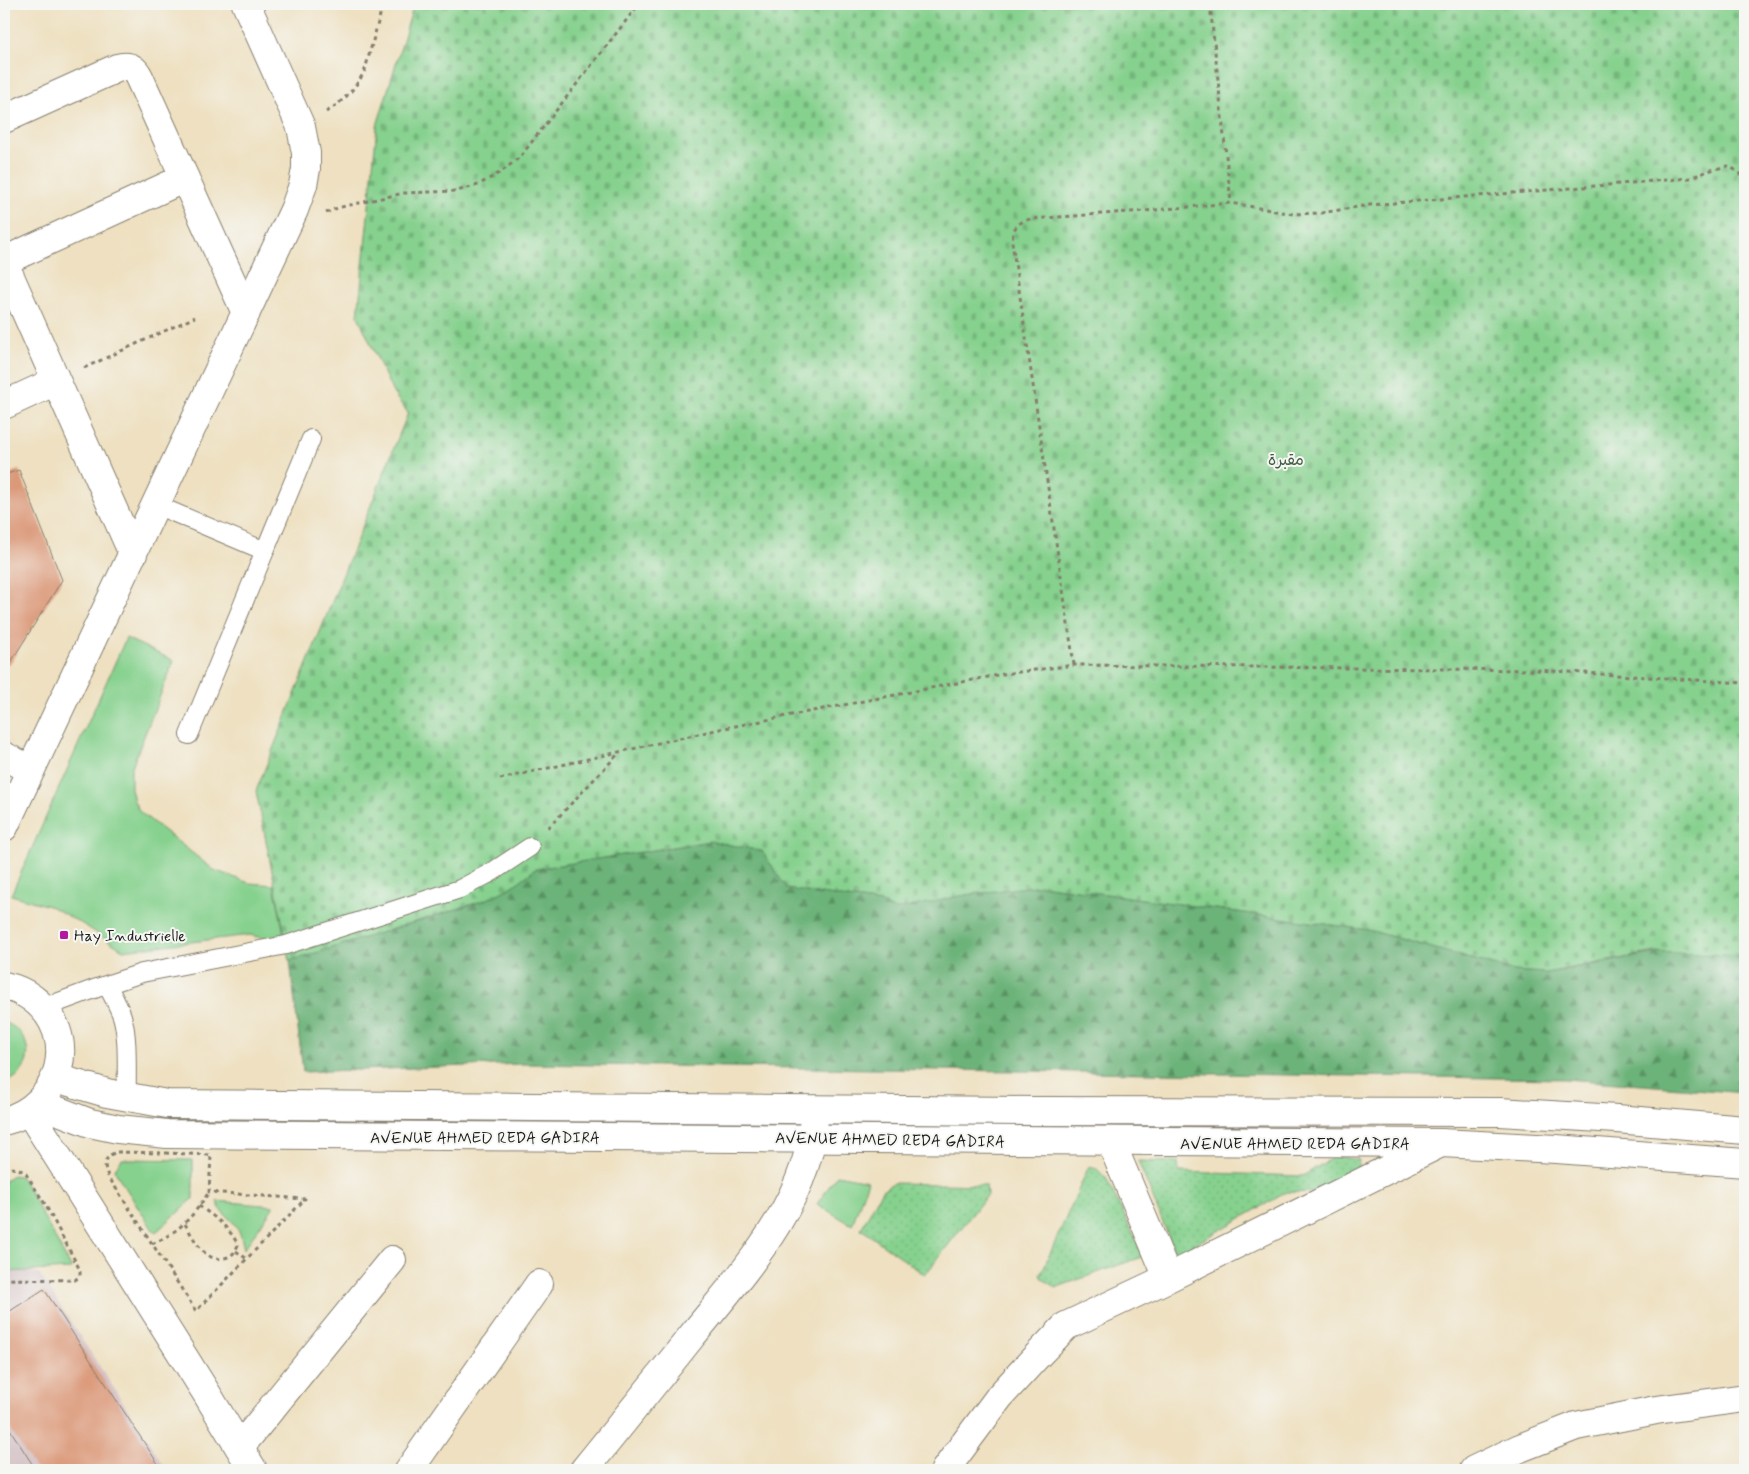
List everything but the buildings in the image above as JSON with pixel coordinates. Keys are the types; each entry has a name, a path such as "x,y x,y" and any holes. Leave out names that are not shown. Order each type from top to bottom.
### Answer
{"street":[{"path":"4,828 302,191 306,169 306,153 301,127 246,4"},
{"path":"4,119 117,68 124,66 131,68 139,77 246,312"},
{"path":"133,554 4,262 185,178"},
{"path":"4,405 56,381"},
{"path":"4,756 31,770"},
{"path":"4,986 18,990 32,998 43,1008 58,1035 60,1049 60,1064 52,1087 18,1117 240,1447 253,1470"},
{"name":"AVENUE AHMED REDA GADIRA","path":"56,1078 127,1098 167,1104 814,1110 1500,1112 1617,1119 1745,1130"},
{"path":"584,1470 763,1246 795,1192 813,1138 814,1110"},
{"name":"AVENUE AHMED REDA GADIRA","path":"18,1117 90,1123 118,1129 167,1134 1441,1143 1556,1149 1745,1163"},
{"path":"1111,1142 1168,1278"},
{"path":"945,1470 1000,1396 1066,1326 1168,1278 1441,1143"},
{"path":"240,1447 392,1260"},
{"path":"409,1470 539,1284"},
{"path":"1474,1470 1520,1448 1576,1426 1656,1410 1745,1398"}],"lane":[{"path":"189,735 311,439"},
{"path":"156,504 264,551"},
{"path":"43,1008 142,973 286,945 460,889 492,872 530,847"},
{"path":"107,985 118,1004 123,1018 127,1098"}],"path":[{"path":"301,127 336,106 353,90 360,80 365,70 383,4"},
{"path":"322,215 338,208 404,193 457,191 478,185 501,172 520,157 639,4"},
{"path":"1210,4 1231,203"},
{"path":"1074,664 1013,252 1012,232 1021,221 1231,203 1293,214 1321,213 1370,205 1690,178 1728,166 1739,172 1745,189 1745,209"},
{"path":"56,381 195,317"},
{"path":"500,779 720,729 983,677 1074,664 1535,670 1745,683"},
{"path":"530,847 620,752"},
{"path":"152,1244 169,1236 185,1224 209,1192 211,1156 117,1152 110,1154 104,1164 108,1176 152,1244 196,1311 305,1200 209,1192"},
{"path":"4,1172 12,1168 19,1169 26,1174 45,1204 80,1270 80,1276 75,1280 4,1279"},
{"path":"185,1224 201,1249 211,1257 223,1259 236,1251 238,1245 227,1228 199,1206"},
{"path":"236,1251 246,1259"}],"shaded area":[{"path":"4,1261 40,1275 167,1470 4,1470"}],"green space":[{"name":"مقبرة","path":"414,4 1745,4 1745,956 1655,952 1546,973 1514,971 1369,930 1041,885 965,895 895,910 882,903 787,889 762,851 710,841 535,869 510,887 482,901 290,961 256,791 408,413 393,393 358,316 377,126"},
{"path":"126,638 174,661 131,769 131,789 134,801 140,812 214,870 249,883 274,885 284,934 269,940 250,935 123,950 52,907 11,895"},
{"path":"710,841 762,851 788,889 882,903 895,909 965,895 1041,885 1369,930 1514,971 1546,973 1662,952 1745,956 1745,1093 1565,1079 523,1064 303,1072 290,961 482,901 510,887 535,869"},
{"path":"4,1022 14,1027 22,1035 28,1053 22,1071 4,1083"},
{"path":"1335,1156 1359,1160 1357,1174 1323,1193 1287,1192 1176,1255 1138,1161 1178,1162 1179,1172 1303,1176"},
{"path":"122,1159 193,1160 193,1199 155,1233 114,1170"},
{"path":"1089,1166 1096,1168 1106,1178 1144,1256 1055,1288 1040,1276"},
{"path":"13,1175 19,1176 24,1181 72,1269 4,1272 4,1183 5,1180"},
{"path":"837,1175 868,1181 852,1225 817,1204"},
{"path":"893,1183 986,1185 987,1195 925,1275 861,1229 882,1190"},
{"path":"217,1201 274,1206 244,1249 238,1229 223,1213"}],"place":[{"name":"Hay Industrielle","path":"64,935"}]}
